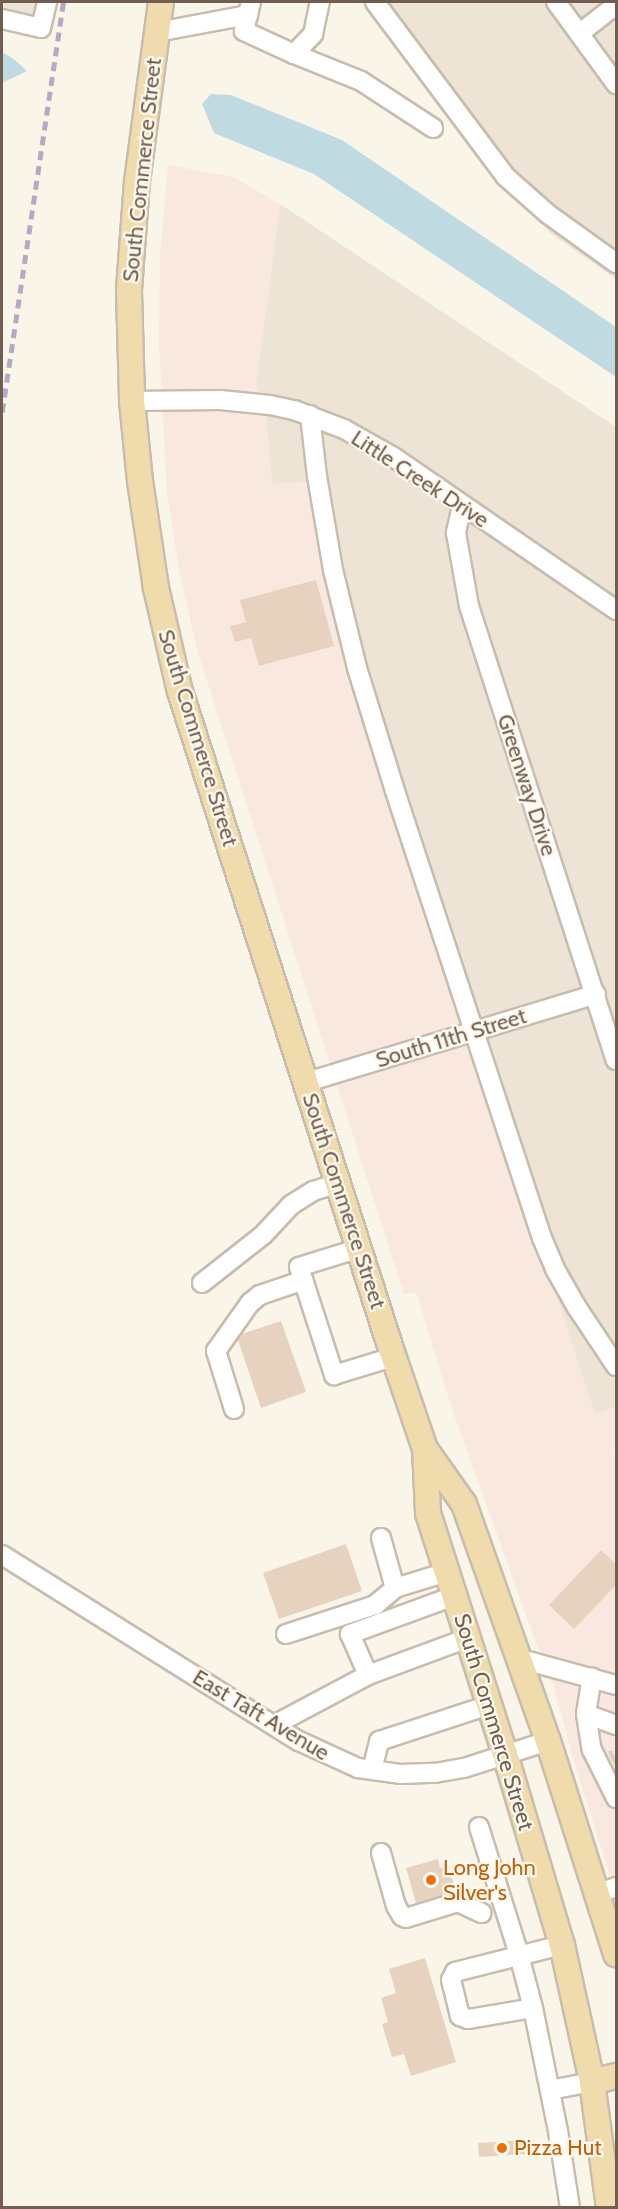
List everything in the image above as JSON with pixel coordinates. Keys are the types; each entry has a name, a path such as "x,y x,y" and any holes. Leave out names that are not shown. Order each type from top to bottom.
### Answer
{"main road":[{"name":"South Commerce Street","path":"161,2 137,181 129,291 132,401 140,481 156,588 179,688 307,1082 393,1357 425,1449 464,1504 517,1658 607,1890 616,1954"},
{"name":"South Commerce Street","path":"425,1449 428,1513 506,1754 562,1945 592,2082 609,2208"},
{"path":"592,2082 616,2076"}],"street":[{"path":"2,19 41,28 47,2"},
{"path":"294,54 313,34 320,2"},
{"path":"375,2 505,176 548,214 616,263"},
{"path":"556,2 616,84"},
{"path":"580,33 616,5"},
{"path":"157,32 249,8 244,31 361,81 433,128"},
{"name":"Little Creek Drive","path":"132,401 220,400 270,405 310,416 368,441 616,610"},
{"path":"310,416 317,476 333,570 357,668 474,1030 555,1269 576,1306 616,1366"},
{"name":"Greenway Drive","path":"462,506 456,533 469,606 616,1060"},
{"name":"South 11th Street","path":"307,1082 596,994"},
{"path":"202,1282 263,1235 291,1205 313,1191 339,1183"},
{"path":"360,1248 299,1267 334,1375 393,1357"},
{"path":"234,1409 216,1351 249,1303 260,1294 304,1280"},
{"path":"381,1538 395,1588"},
{"name":"East Taft Avenue","path":"2,1555 274,1725 338,1761 372,1770 400,1774 435,1773 464,1768 548,1741"},
{"path":"286,1634 375,1605 395,1588 447,1572"},
{"path":"368,1675 350,1634 454,1596"},
{"path":"274,1725 368,1675 468,1638"},
{"path":"517,1658 616,1684"},
{"path":"592,1677 586,1714 592,1750 606,1763 615,1792"},
{"path":"372,1770 378,1741 489,1705"},
{"path":"586,1714 616,1725"},
{"path":"479,1827 533,2008 570,2208"},
{"path":"381,1853 396,1906 402,1916 406,1918 458,1902 482,1913"},
{"path":"533,2008 468,2019 460,2016 451,1980 455,1972 562,1945"},
{"path":"550,2090 592,2082"}],"shaded area":[{"path":"2,2 39,2 36,21 2,10"},
{"path":"369,2 616,2 616,279 550,233"},
{"path":"168,165 233,177 280,204 256,384 266,416 272,484 313,482 323,534 519,1179 595,1414 616,1407 616,1450 612,1453 616,1456 616,1895 574,1761 553,1684 452,1409 416,1292 404,1294 198,653 179,570 167,492 159,344 160,256"},
{"path":"280,204 616,427 616,1407 595,1414 451,980 313,482 272,484 266,416 256,384"}],"water":[{"path":"2,52 15,60 27,71 2,83"},
{"path":"211,94 231,95 342,140 616,327 616,377 314,174 214,133 202,104"}],"building":[{"path":"316,580 334,646 259,666 251,638 235,642 230,626 246,622 240,600"},
{"path":"281,1321 306,1392 261,1408 238,1340 242,1334"},
{"path":"346,1544 362,1591 279,1619 263,1573"},
{"path":"601,1550 616,1564 616,1585 574,1629 549,1605"},
{"name":"Long John Silver's","path":"438,1859 440,1868 448,1866 456,1891 416,1903 406,1868"},
{"path":"425,1958 456,2062 411,2076 404,2054 392,2057 382,2024 388,2022 381,1998 396,1993 389,1969"},
{"name":"Pizza Hut","path":"524,2140 525,2154 479,2157 478,2143"}],"tunnel":[{"path":"612,1760 616,1758"}],"railway":[{"path":"2,412 63,2"}],"place":[{"name":"Long John Silver's","path":"431,1880"},
{"name":"Pizza Hut","path":"502,2148"}]}
